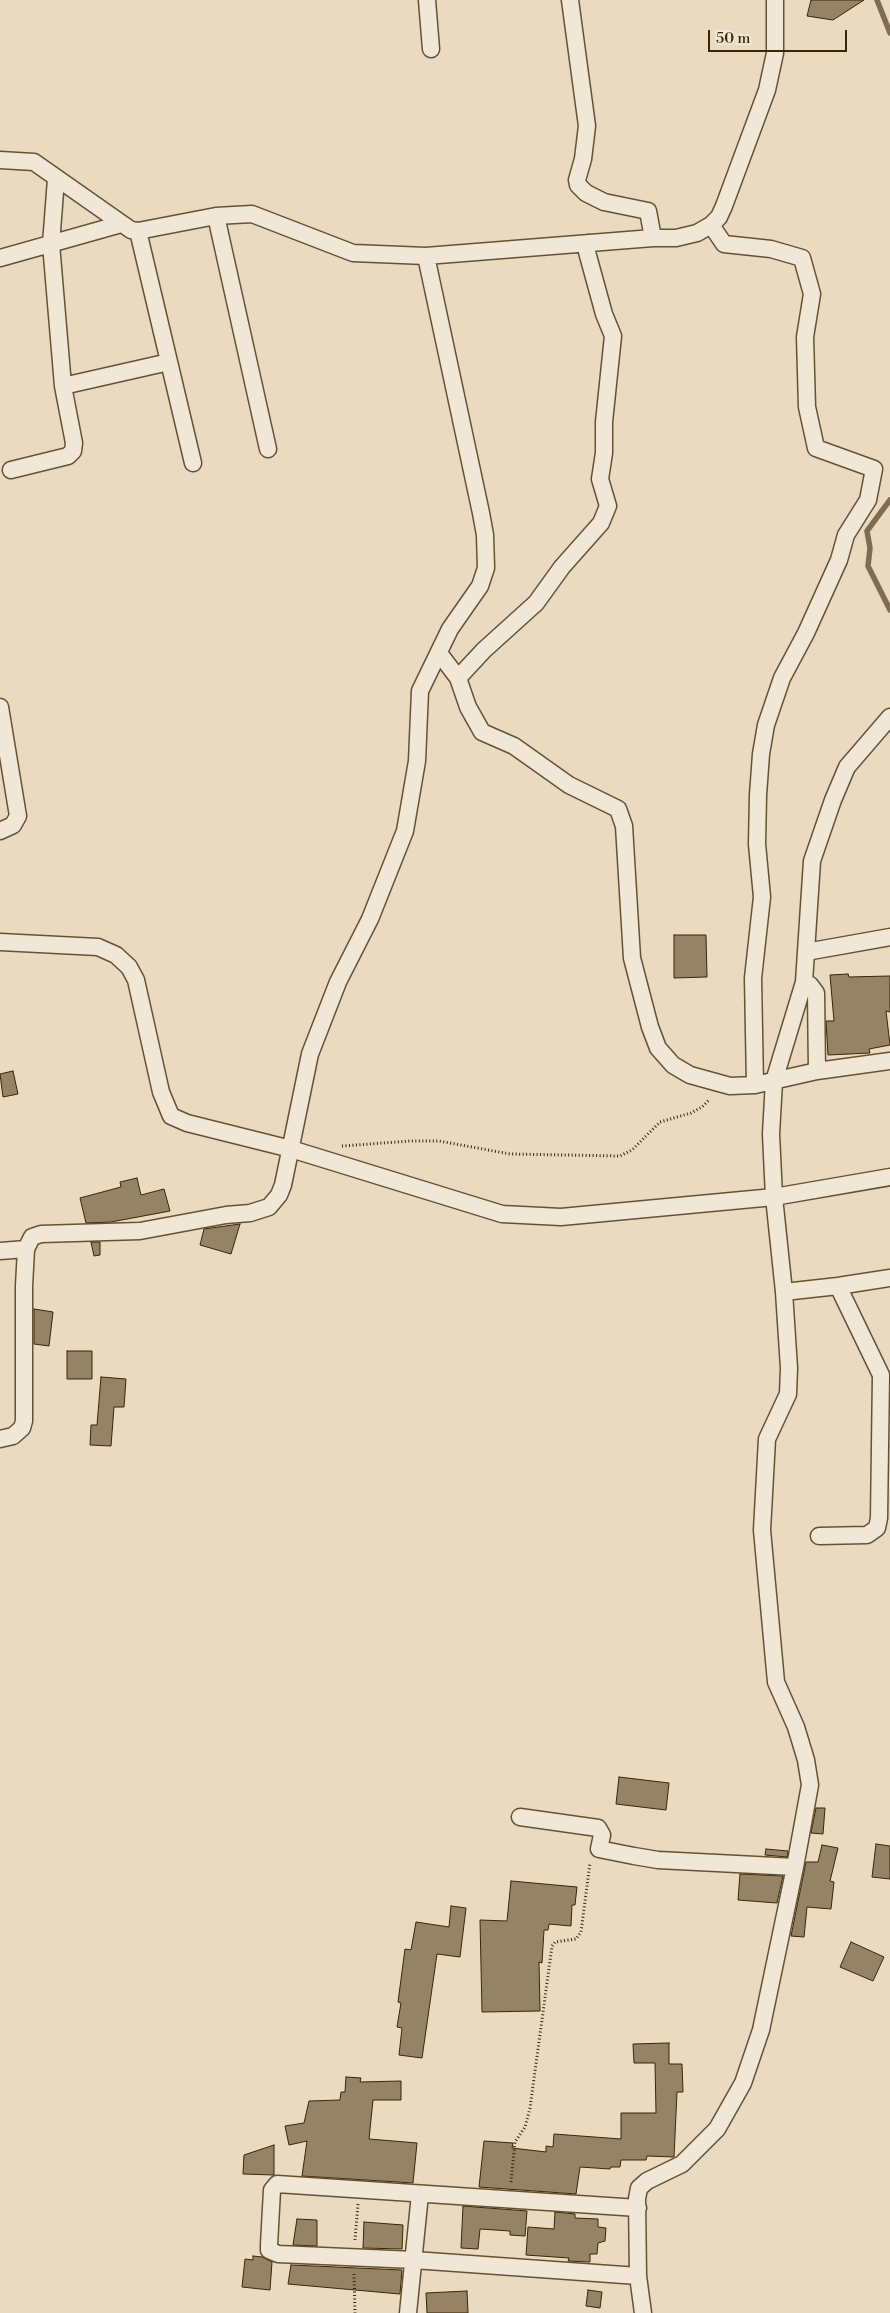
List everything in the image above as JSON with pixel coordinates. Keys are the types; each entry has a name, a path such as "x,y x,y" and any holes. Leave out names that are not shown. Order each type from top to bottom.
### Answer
{"street":[{"path":"427,0 431,50"},
{"path":"570,0 586,126 578,185 586,193 604,202 646,210 649,213 653,238"},
{"path":"0,160 34,162 121,224 131,230 138,231 216,216 252,214 353,253 426,256 653,238 676,238 697,233 711,226 719,217 724,206 767,90 775,53 774,0"},
{"path":"11,470 68,456 74,451 63,386 51,244 56,179"},
{"path":"216,216 268,449"},
{"path":"0,258 121,224"},
{"path":"711,226 724,244 771,249 802,258 812,294 805,337 806,407 816,448 874,469 868,500 846,535 839,560 806,633 782,678 766,726 761,754 758,795 757,844 762,897 753,978 755,1085"},
{"path":"138,231 194,464"},
{"path":"458,678 484,650 536,603 562,567 601,524 608,506 600,479 604,453 604,422 613,336 604,314 587,252 588,243"},
{"path":"0,1439 13,1436 22,1428 24,1421 26,1249 30,1239 42,1234 140,1231 226,1215 250,1213 269,1207 279,1195 283,1185 310,1054 338,982 370,920 405,831 417,761 420,691 450,629 480,586 486,568 481,513 426,256"},
{"path":"63,386 169,362"},
{"path":"439,653 458,678 468,707 482,732 514,746 569,785 618,810 624,826 632,958 650,1027 658,1048 673,1066 690,1075 730,1086 755,1085 817,1071 890,1061"},
{"path":"0,707 18,816 13,825 6,830 0,831"},
{"path":"643,2313 638,2276 639,2188 647,2181 682,2164 717,2129 743,2083 761,2030 810,1785 806,1760 796,1727 776,1682 762,1530 767,1439 788,1394 789,1368 784,1292 774,1196 771,1134 774,1081 804,982 812,861 833,800 847,767 890,717"},
{"path":"806,952 890,937"},
{"path":"0,942 98,947 116,955 128,967 136,980 161,1092 171,1116 188,1123 291,1149 502,1214 561,1217 774,1196 890,1177"},
{"path":"804,982 810,984 816,993 817,1071"},
{"path":"0,1251 26,1249"},
{"path":"784,1292 890,1278"},
{"path":"819,1536 867,1535 876,1528 879,1518 886,1374 838,1286"},
{"path":"520,1817 598,1828 602,1835 599,1849 658,1860 795,1867"},
{"path":"638,2208 282,2184 274,2186 269,2245 269,2250 273,2253 414,2260 638,2276"},
{"path":"408,2313 420,2194"}],"path":[{"path":"338,1146 439,1141 510,1154 620,1156 632,1150 660,1122 691,1113 702,1107 724,1084"},
{"path":"509,2199 515,2142 525,2127 530,2108 552,1946 555,1942 576,1938 581,1932 590,1857 599,1849"}],"building":[{"path":"811,0 864,0 833,20 807,16"},
{"path":"674,935 706,935 707,977 674,978"},
{"path":"848,974 849,977 890,976 890,1012 886,1011 890,1045 869,1049 870,1053 828,1055 826,1021 834,1021 830,975"},
{"path":"13,1071 18,1094 3,1097 0,1074"},
{"path":"137,1178 141,1195 164,1189 170,1211 111,1222 86,1223 80,1198 121,1187 120,1182"},
{"path":"240,1224 231,1254 200,1245 204,1229"},
{"path":"91,1242 100,1242 100,1255 94,1256"},
{"path":"34,1309 53,1312 49,1346 34,1344"},
{"path":"67,1351 92,1351 92,1379 67,1379"},
{"path":"101,1377 126,1379 124,1407 114,1407 111,1446 90,1445 91,1425 97,1425"},
{"path":"619,1777 669,1783 666,1810 616,1804"},
{"path":"816,1808 825,1808 823,1834 811,1833"},
{"path":"876,1844 890,1846 890,1879 872,1877"},
{"path":"822,1845 838,1848 830,1881 834,1882 831,1909 807,1907 804,1937 791,1936 806,1862 818,1862"},
{"path":"766,1849 788,1851 787,1857 765,1855"},
{"path":"740,1874 783,1876 777,1903 738,1900"},
{"path":"511,1881 577,1887 575,1905 572,1905 571,1926 549,1924 548,1930 544,1930 542,1963 539,1962 540,2011 482,2012 480,1920 507,1921"},
{"path":"451,1906 466,1908 460,1957 437,1954 422,2058 399,2055 402,2028 397,2027 401,2003 398,2002 405,1949 411,1950 416,1922 449,1927"},
{"path":"851,1942 884,1957 873,1981 840,1967"},
{"path":"669,2043 669,2064 682,2064 683,2092 677,2092 674,2157 647,2156 646,2160 621,2160 620,2167 611,2167 610,2169 580,2167 576,2194 479,2187 484,2141 513,2143 512,2148 546,2152 546,2146 553,2147 554,2134 621,2139 621,2113 656,2113 655,2063 634,2063 633,2044"},
{"path":"346,2077 361,2078 360,2082 401,2081 401,2100 373,2100 369,2139 417,2143 413,2183 302,2176 307,2141 289,2145 285,2126 304,2123 309,2101 340,2100 341,2092 345,2092"},
{"path":"274,2145 274,2175 243,2174 244,2155"},
{"path":"463,2206 527,2211 525,2236 510,2235 510,2231 480,2229 478,2249 461,2248"},
{"path":"555,2212 575,2214 575,2218 598,2219 598,2227 606,2228 605,2241 598,2243 597,2254 590,2254 590,2262 568,2261 569,2258 526,2255 528,2227 554,2229"},
{"path":"297,2219 317,2220 317,2246 293,2245"},
{"path":"364,2222 403,2225 402,2249 363,2248"},
{"path":"253,2256 262,2257 272,2262 270,2290 242,2287 245,2259 253,2260"},
{"path":"291,2265 402,2270 400,2294 288,2284"},
{"path":"588,2290 602,2292 600,2308 586,2306"},
{"path":"467,2291 468,2313 427,2313 426,2293"}],"waterway":[{"path":"877,0 890,33"},
{"path":"890,500 867,531 870,548 868,566 890,610"}]}
